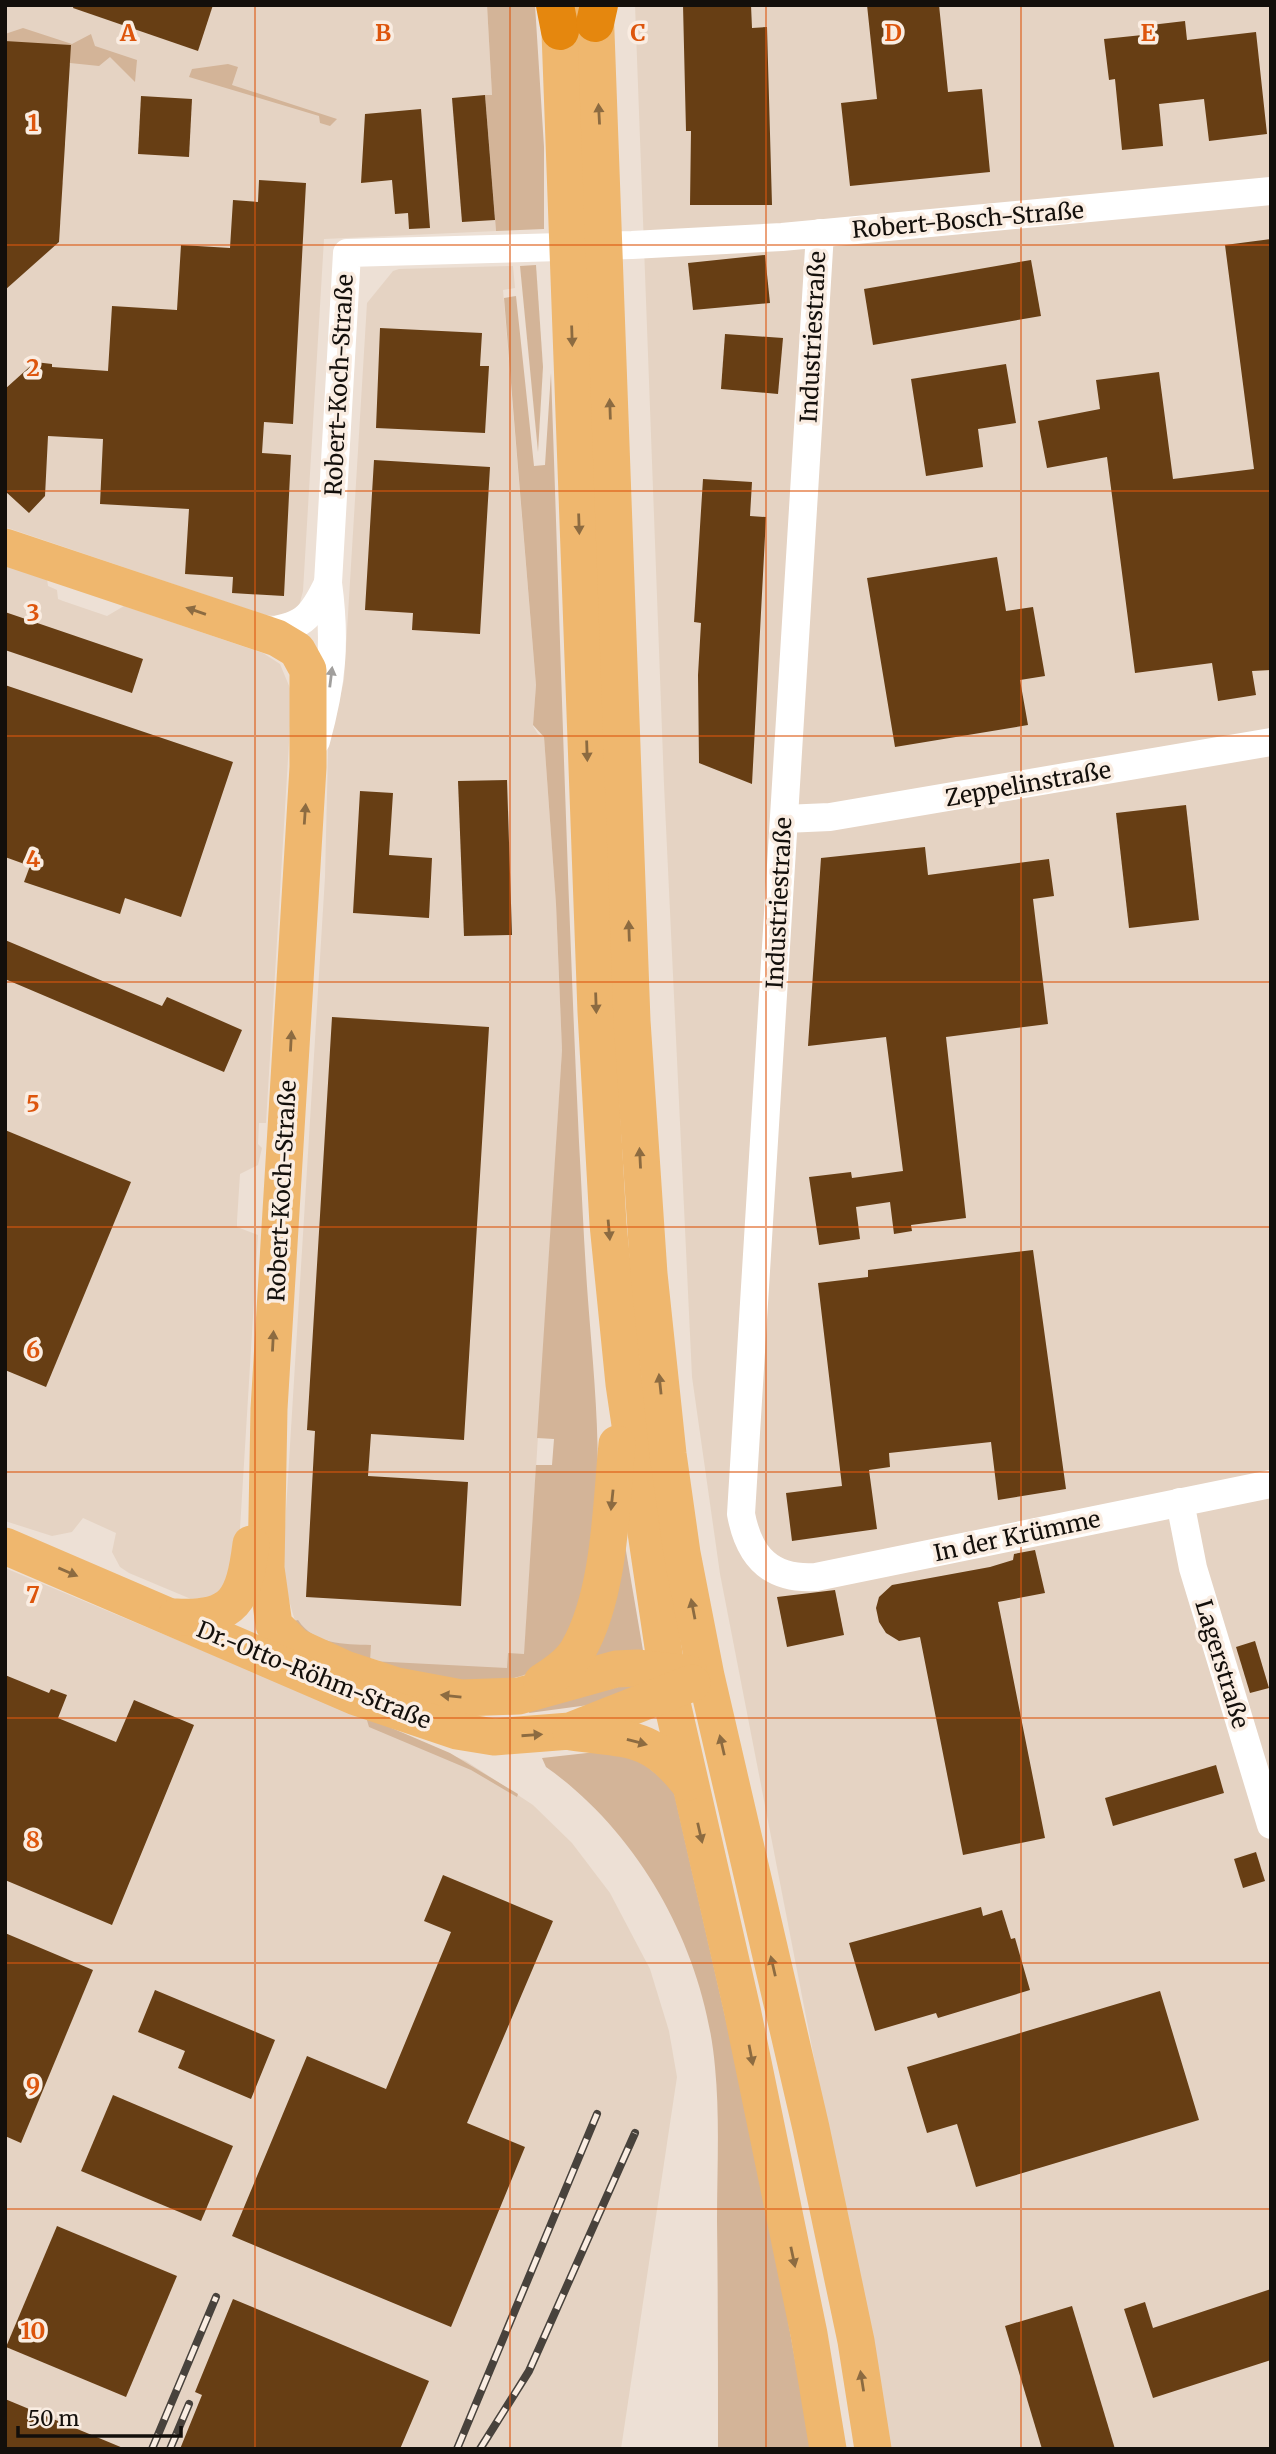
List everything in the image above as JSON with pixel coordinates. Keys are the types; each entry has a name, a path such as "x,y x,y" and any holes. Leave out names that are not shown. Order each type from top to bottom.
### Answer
{"main road":[{"path":"577,13 604,227 630,955 641,1169 668,1454 682,1553 706,1676 811,2128 856,2341 873,2449"},
{"path":"577,13 554,238 570,268 596,1012 608,1224 624,1384 668,1683 688,1782 742,2009 809,2334 828,2449"},
{"path":"5,547 261,633"},
{"name":"Robert-Koch-Straße","path":"261,633 297,650 308,670 308,767 270,1409 266,1568 271,1614"},
{"path":"519,1696 563,1668 577,1653 588,1628 608,1535 624,1384"},
{"path":"176,1617 200,1618 222,1613 232,1606 242,1591 248,1571 270,1409"},
{"name":"Dr.-Otto-Röhm-Straße","path":"5,1546 176,1617 276,1664 430,1724 494,1737 570,1731 668,1683 706,1676"},
{"name":"Dr.-Otto-Röhm-Straße","path":"271,1614 278,1633 295,1646 378,1681 461,1698 519,1696 616,1670 668,1683"},
{"path":"570,1731 634,1740 651,1746 672,1762 688,1782"}],"street":[{"name":"Robert-Bosch-Straße","path":"554,238 820,233 1271,191"},
{"name":"Industriestraße","path":"767,1564 748,1540 741,1514 820,233"},
{"name":"Robert-Koch-Straße","path":"308,767 332,676 334,644 328,583 347,253 554,238"},
{"name":"Robert-Koch-Straße","path":"261,633 293,626 307,619 328,583"},
{"name":"Zeppelinstraße","path":"784,819 830,817 1271,743"},
{"name":"In der Krümme","path":"767,1564 789,1577 816,1577 1271,1484"},
{"name":"Lagerstraße","path":"1180,1502 1193,1568 1271,1825"}],"shaded area":[{"path":"5,5 487,5 492,95 485,96 496,231 324,239 303,591 299,606 282,616 265,615 5,527"},
{"path":"487,5 535,5 544,147 544,229 496,231 485,95 492,95"},
{"path":"635,5 1271,5 1271,2449 890,2449 720,1574 692,1377 664,785"},
{"path":"23,28 72,44 91,34 95,46 137,60 135,82 110,57 99,66 70,63 5,41 5,34"},
{"path":"228,64 238,67 232,85 337,119 330,126 320,123 319,116 189,77 192,69"},
{"path":"536,265 543,367 538,452 520,266"},
{"path":"513,266 515,288 503,290 536,685 533,726 538,734 544,737 556,904 562,1050 523,1677 439,1680 314,1640 295,1621 286,1590 283,1559 325,877 329,712 338,707 344,680 367,303 393,271 399,269"},
{"path":"516,296 534,466 545,465 551,373 567,854 585,1260 596,1401 597,1501 595,1534 583,1608 576,1630 564,1648 534,1671 516,1678 457,1682 401,1674 360,1662 321,1645 294,1621 298,1620 313,1634 330,1642 371,1645 370,1661 507,1668 508,1653 524,1654 536,1465 552,1465 554,1439 537,1438 562,1050 556,904 544,737 533,725 536,685 504,298"},
{"path":"5,565 47,579 48,586 57,590 58,599 63,601 107,616 124,606 263,653 280,664 292,693 266,1123 259,1123 258,1144 262,1148 258,1165 240,1174 237,1227 258,1235 239,1545 221,1596 191,1599 129,1573 120,1567 112,1552 116,1533 83,1518 72,1532 52,1536 5,1521"},
{"path":"620,1516 645,1662 568,1672"},
{"path":"5,1568 466,1761 533,1805 572,1843 610,1893 650,1969 669,2031 677,2077 621,2449 5,2449"},
{"path":"645,1680 611,1702 529,1713 530,1710"},
{"path":"366,1717 450,1753 518,1794 517,1797 471,1770 369,1727"},
{"path":"596,1752 633,1755 673,1788 764,2187 811,2449 718,2449 718,2144 715,2067 709,2024 698,1981 682,1939 639,1861 611,1826 580,1794 546,1767 542,1758"}],"building":[{"path":"74,5 213,5 198,51 73,8"},
{"path":"683,5 751,5 752,28 767,27 772,205 690,205 691,131 686,131"},
{"path":"867,5 939,5 948,92 982,89 990,172 850,186 841,103 877,99"},
{"path":"1185,21 1187,40 1256,32 1267,134 1209,141 1204,99 1159,104 1163,146 1122,150 1115,79 1109,80 1104,39 1152,34 1151,25"},
{"path":"5,41 71,45 59,242 5,290"},
{"path":"485,95 495,220 462,222 452,98"},
{"path":"141,96 192,99 189,157 138,154"},
{"path":"421,109 430,228 409,229 408,213 395,214 392,180 361,183 365,114"},
{"path":"259,180 306,183 293,424 264,422 262,453 291,455 284,596 232,593 233,577 185,574 189,509 100,504 103,439 48,436 45,496 29,513 5,491 5,389 35,362 52,364 52,367 108,371 112,306 177,310 181,245 230,248 233,200 258,202"},
{"path":"1271,239 1271,670 1252,671 1256,695 1218,701 1212,663 1135,673 1107,457 1047,468 1038,421 1100,409 1096,380 1159,372 1173,479 1254,469 1225,245"},
{"path":"765,255 770,303 693,310 688,263"},
{"path":"1031,260 1041,316 873,345 864,289"},
{"path":"380,328 482,333 480,366 489,366 485,433 376,428"},
{"path":"725,334 783,338 778,394 721,389"},
{"path":"1006,364 1016,423 978,429 983,467 926,476 911,379"},
{"path":"374,460 490,467 480,634 412,630 413,613 365,610"},
{"path":"703,479 752,482 750,516 766,517 752,784 699,763 698,675 701,623 694,622"},
{"path":"997,557 1006,611 1033,607 1045,676 1020,680 1028,725 895,747 867,578"},
{"path":"5,612 143,659 132,693 5,650"},
{"path":"5,685 233,762 181,917 125,898 120,914 24,882 30,866 5,857"},
{"path":"507,780 512,935 464,936 458,781"},
{"path":"360,791 393,793 389,855 432,858 429,918 353,913"},
{"path":"1186,805 1199,920 1129,928 1116,813"},
{"path":"925,847 928,875 1049,859 1054,896 1033,899 1048,1024 946,1037 966,1218 911,1225 912,1231 894,1234 890,1202 856,1207 860,1239 819,1245 809,1177 851,1172 852,1178 903,1171 886,1037 808,1046 821,858"},
{"path":"5,940 162,1006 167,997 242,1030 224,1072 5,979"},
{"path":"332,1017 489,1027 464,1440 371,1434 368,1476 468,1482 461,1606 306,1597 315,1431 307,1430"},
{"path":"5,1130 131,1182 46,1387 5,1370"},
{"path":"1033,1250 1066,1489 998,1500 991,1442 889,1453 890,1467 869,1470 877,1529 792,1541 786,1493 842,1486 818,1283 868,1277 868,1270"},
{"path":"1035,1550 1045,1593 998,1602 1045,1838 963,1855 920,1637 899,1641 886,1633 879,1622 876,1608 879,1597 892,1585 990,1567 1013,1560 1014,1554"},
{"path":"835,1590 844,1635 787,1647 777,1597"},
{"path":"1255,1641 1269,1688 1250,1693 1236,1647"},
{"path":"5,1675 49,1693 51,1689 67,1695 58,1718 116,1742 134,1700 194,1725 112,1925 5,1880"},
{"path":"1216,1765 1224,1793 1113,1826 1105,1798"},
{"path":"1256,1852 1265,1881 1243,1888 1234,1859"},
{"path":"443,1875 553,1921 467,2123 525,2147 451,2327 232,2236 307,2056 386,2089 451,1932 424,1921"},
{"path":"981,1907 983,1916 1002,1910 1011,1939 1015,1938 1030,1990 938,2018 936,2013 875,2031 849,1943"},
{"path":"5,1933 93,1970 21,2143 5,2136"},
{"path":"155,1990 275,2040 251,2099 178,2068 185,2051 138,2032"},
{"path":"1160,1991 1199,2120 976,2187 957,2124 927,2133 907,2067"},
{"path":"113,2095 233,2146 201,2221 81,2171"},
{"path":"57,2226 177,2276 126,2397 6,2347"},
{"path":"1271,2289 1271,2360 1153,2398 1124,2309 1145,2302 1153,2328"},
{"path":"233,2299 429,2381 400,2449 180,2449 202,2395 195,2392"},
{"path":"1072,2306 1115,2449 1042,2449 1005,2326"},
{"path":"5,2399 123,2448 5,2449"}],"railway":[{"path":"457,2449 597,2114"},
{"path":"480,2449 529,2371 635,2133"},
{"path":"152,2449 216,2297"},
{"path":"170,2449 189,2404"}]}
